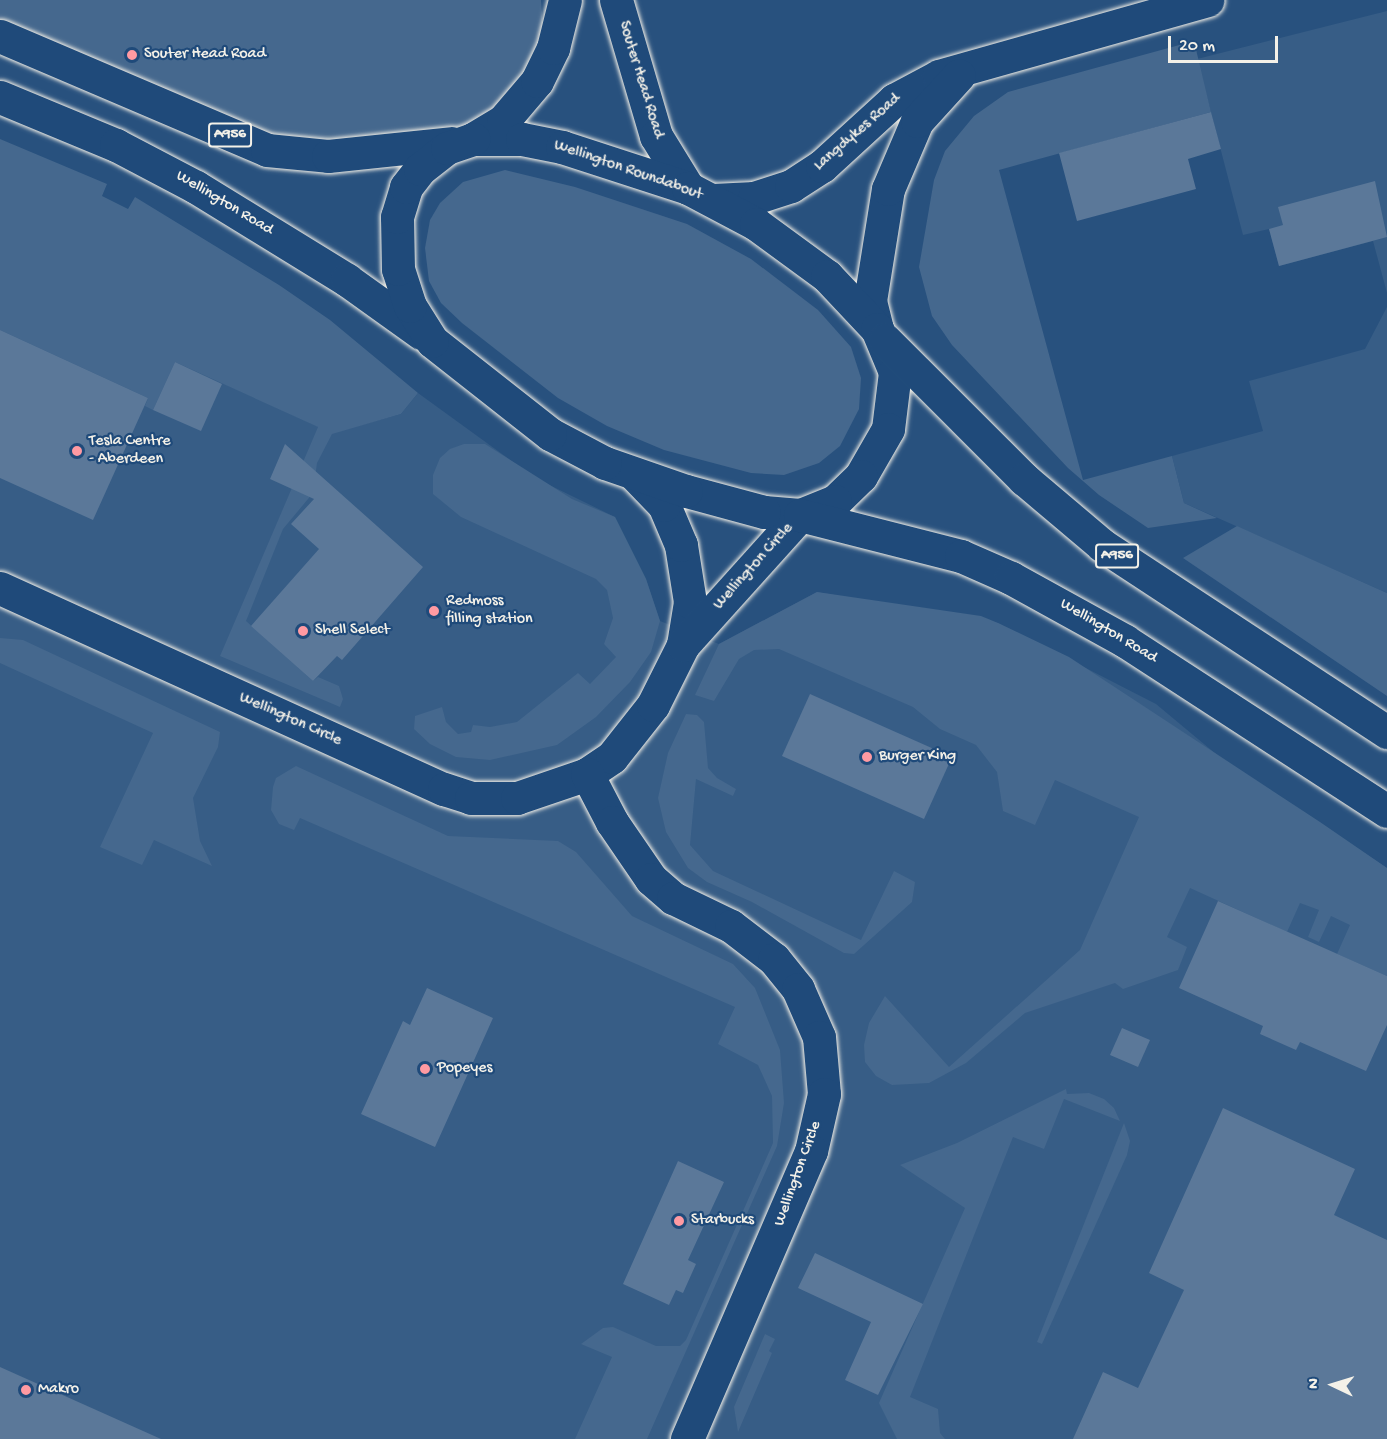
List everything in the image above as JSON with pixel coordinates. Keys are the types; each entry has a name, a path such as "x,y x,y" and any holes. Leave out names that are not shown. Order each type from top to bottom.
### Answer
{"main road":[{"path":"466,141 509,116 537,81 553,48 565,0"},
{"name":"Souter Head Road","path":"616,0 656,136 700,194"},
{"name":"Langdykes Road","path":"700,194 754,198 791,186 822,166 908,91 967,68 1207,0"},
{"name":"A956","path":"0,36 267,150 328,156 466,141"},
{"name":"Langdykes Road","path":"879,333 870,301 872,276 883,209 900,155 917,120 967,68"},
{"name":"Wellington Road","path":"0,97 116,145 196,187 347,280 432,341"},
{"name":"Wellington Roundabout","path":"501,138 552,144 700,194 756,224 814,265 879,333 893,363 895,391 881,446 847,491 820,510 800,516 764,512 634,474 550,434 491,392 432,341 404,288 394,234 403,196 412,179 429,160 466,141 501,138"},
{"name":"A956","path":"879,333 1024,479 1086,532 1159,585 1387,732"},
{"name":"Wellington Circle","path":"0,588 444,789 471,798 517,798 587,774 612,757 634,732 670,676 683,645 690,593 681,545 664,505 634,474"},
{"name":"Wellington Road","path":"800,516 961,556 1032,588 1142,652 1387,811"},
{"name":"Wellington Circle","path":"683,645 800,516"},
{"name":"Wellington Circle","path":"587,774 616,830 651,879 673,898 731,926 774,958 798,989 819,1037 824,1094 811,1151 687,1439"}],"shaded area":[{"path":"0,0 541,0 545,65 503,121 328,156 0,36"},
{"path":"1387,11 1387,293 1373,241 1279,266 1269,229 1243,235 1197,59"},
{"path":"1194,41 1211,112 999,170 1083,480 1172,456 1184,503 1217,518 1148,528 1099,495 1068,468 952,345 932,316 919,267 934,180 945,151 974,116 1008,92"},
{"path":"0,139 107,184 102,196 128,209 135,197 279,285 330,320 418,393 401,414 332,434 317,463 313,493 283,529 246,621 313,681 318,677 339,686 343,699 340,707 220,656 318,427 175,362 153,410 145,406 148,398 0,330"},
{"path":"505,170 575,187 687,224 751,259 818,310 851,347 861,378 859,409 840,446 819,463 784,475 751,473 664,450 607,426 558,398 462,323 441,303 429,281 425,248 430,220 440,203 463,182"},
{"path":"0,281 332,433 401,414 418,393 535,478 615,517 646,579 660,621 719,644 817,592 998,623 1156,704 1222,759 1387,868 1387,1439 0,1439"},
{"path":"1387,307 1387,593 1184,503 1172,456 1263,431 1249,381 1365,349"},
{"path":"464,444 485,444 572,499 615,517 646,579 660,621 651,652 630,682 596,717 557,745 490,760 456,757 430,744 414,729 415,716 442,707 446,722 458,734 471,732 473,725 490,727 517,722 578,673 590,684 616,657 604,644 613,618 607,590 596,579 461,517 433,494 433,475 440,458 450,449"},
{"path":"1237,526 1387,593 1387,696 1183,558"},
{"path":"817,592 981,616 998,623 1069,657 1320,822 1387,868 1387,976 1337,954 1350,925 1331,916 1319,942 1308,937 1319,910 1300,903 1287,932 1190,888 1167,937 1187,947 1178,970 1123,989 1115,983 1025,1013 966,1063 929,1083 892,1085 876,1076 865,1062 864,1045 869,1023 885,996 949,1067 1080,950 1139,817 1055,780 1035,825 1003,811 997,772 976,745 940,729 913,707 779,649 754,650 739,659 714,701 695,695 719,644"},
{"path":"0,638 23,640 220,732 218,747 193,798 200,841 212,866 154,840 142,865 100,847 153,733 0,663"},
{"path":"686,714 697,715 704,722 708,768 717,778 736,789 733,796 696,779 690,845 713,871 861,940 894,871 915,882 912,902 854,954 844,953 752,902 707,882 688,868 666,832 658,798 668,753"},
{"path":"296,766 448,836 558,841 576,852 632,916 733,964 755,988 780,1050 784,1103 777,1146 647,1439 575,1439 612,1357 581,1344 603,1328 613,1327 656,1346 680,1346 686,1340 773,1143 772,1096 758,1065 718,1044 735,1007 300,818 294,830 279,824 271,810 273,787 276,778"},
{"path":"1066,1089 1067,1094 1089,1093 1104,1099 1114,1108 1120,1121 1064,1099 1044,1149 1013,1137 910,1397 938,1409 940,1433 945,1439 897,1439 879,1403 965,1208 900,1165 957,1143"},
{"path":"1124,1123 1130,1141 1127,1155 1042,1344 1037,1342"},
{"path":"765,1334 775,1339 769,1351 772,1353 738,1432 734,1407"}],"building":[{"path":"1211,112 1221,149 1188,159 1196,189 1077,221 1059,153"},
{"path":"1375,181 1387,237 1279,266 1269,229 1283,225 1278,207"},
{"path":"0,330 148,398 93,520 0,478"},
{"path":"175,362 222,384 201,431 153,410"},
{"path":"285,444 423,567 342,660 337,656 313,681 251,626 319,549 291,524 314,499 270,479"},
{"name":"Burger King","path":"810,694 952,757 924,819 782,756"},
{"path":"1218,901 1387,976 1387,1025 1366,1071 1300,1042 1296,1050 1260,1034 1263,1026 1179,988"},
{"name":"Popeyes","path":"427,988 493,1018 435,1147 361,1114 403,1021 410,1025"},
{"path":"1122,1028 1150,1040 1138,1067 1110,1055"},
{"path":"1223,1108 1355,1169 1334,1215 1387,1240 1387,1439 1073,1439 1103,1372 1138,1388 1184,1290 1149,1273"},
{"name":"Starbucks","path":"678,1161 724,1182 688,1260 696,1264 683,1293 676,1290 669,1305 623,1284"},
{"path":"815,1253 923,1304 878,1395 845,1380 871,1322 798,1288"},
{"name":"Makro","path":"0,1367 161,1439 0,1439"}],"place":[{"name":"Souter Head Road","path":"132,55"},
{"name":"Tesla Centre - Aberdeen","path":"77,451"},
{"name":"Redmoss filling station","path":"434,611"},
{"name":"Shell Select","path":"303,631"},
{"name":"Burger King","path":"867,757"},
{"name":"Popeyes","path":"425,1069"},
{"name":"Starbucks","path":"679,1221"},
{"name":"Makro","path":"26,1390"}]}
